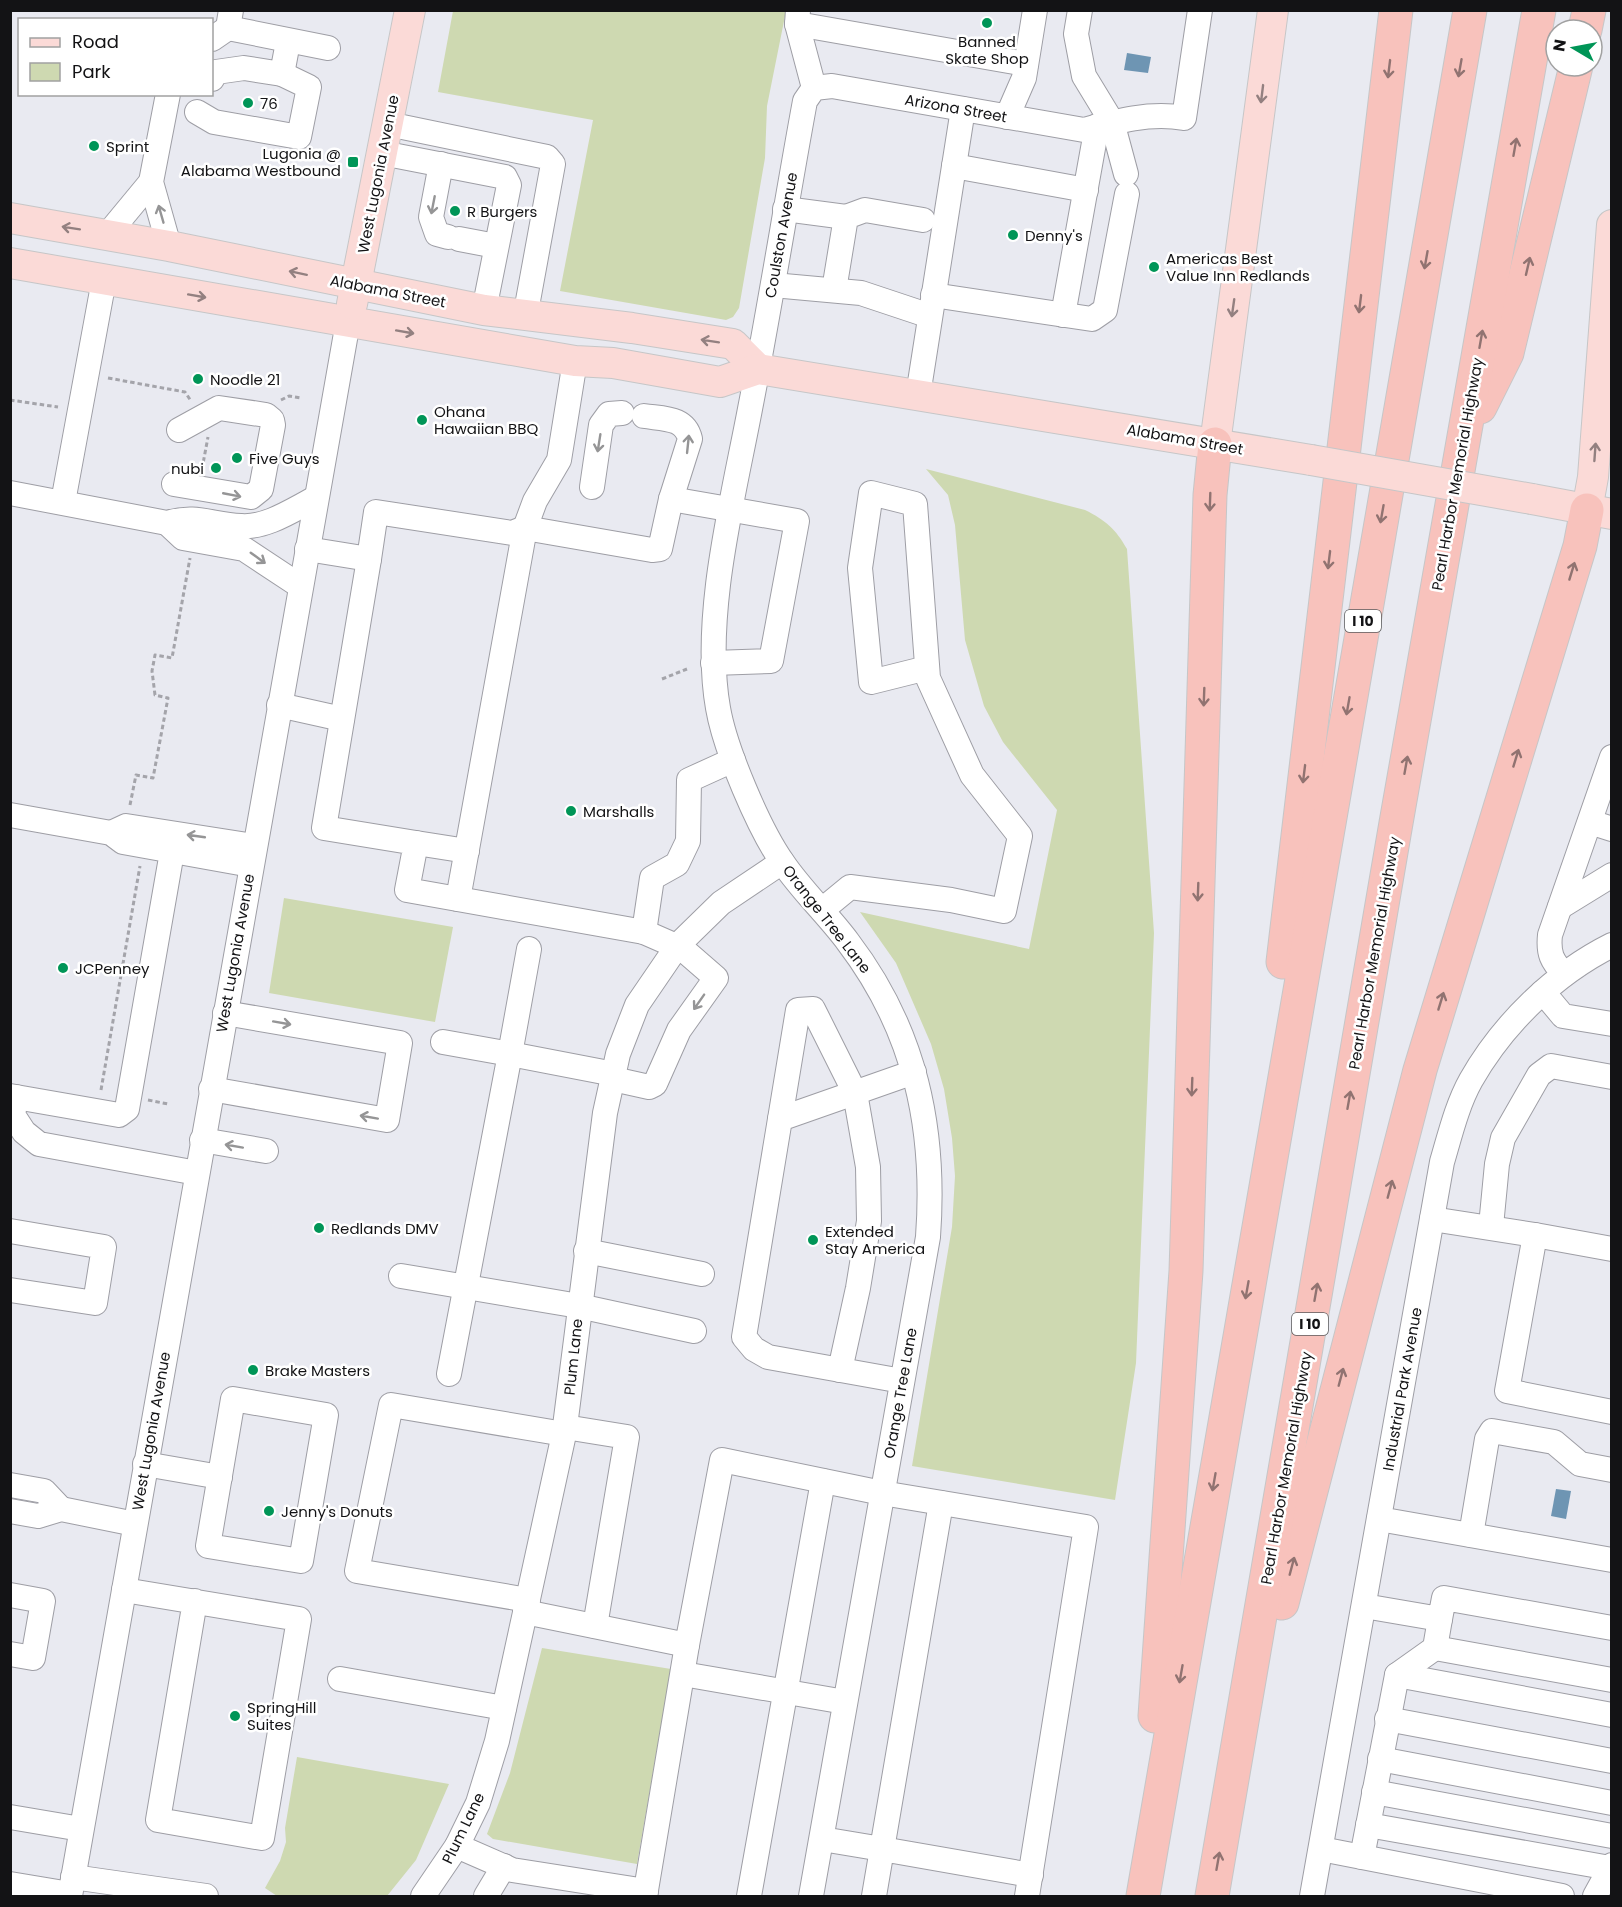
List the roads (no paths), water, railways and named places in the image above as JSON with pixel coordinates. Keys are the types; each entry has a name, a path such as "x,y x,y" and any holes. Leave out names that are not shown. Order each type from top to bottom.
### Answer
{"highway":[{"path":"1256,1232 1280,987 1318,655 1396,10"},
{"name":"I 10","path":"1143,1896 1256,1232 1470,10"},
{"name":"Pearl Harbor Memorial Highway","path":"1212,1896 1539,10"},
{"path":"1464,438 1507,353 1573,78"},
{"path":"1143,1896 1186,1271 1210,495 1215,444"},
{"path":"1224,1826 1420,1071 1573,568 1599,512"}],"main road":[{"name":"West Lugonia Avenue","path":"348,322 410,10"},
{"path":"1215,444 1273,10"},
{"name":"Alabama Street","path":"10,218 108,234 356,286 484,310 525,317 632,328 733,344 758,369"},
{"path":"1599,512 1593,477 1611,225"},
{"name":"Alabama Street","path":"10,263 575,361 613,363 720,382 758,369 918,394 1311,460 1599,512"}],"street":[{"path":"1006,117 1024,78 1035,10"},
{"path":"772,285 861,293 932,306 1092,319 1105,310 1126,184 1084,76 1076,34 1080,10"},
{"name":"Arizona Street","path":"809,94 832,86 1084,130 1104,124 1162,114 1184,118 1200,10"},
{"path":"809,94 798,17 1026,64"},
{"path":"223,26 288,42 328,48"},
{"path":"282,74 288,42"},
{"path":"169,246 151,182 166,100 199,103 214,122 299,137 309,87 282,74 244,68 216,72 213,77"},
{"name":"Coulston Avenue","path":"758,369 785,209 809,94"},
{"path":"918,394 963,109"},
{"path":"388,124 548,157 553,164 525,317"},
{"path":"1063,315 1086,190 1104,124"},
{"path":"382,153 505,177 509,185 484,310"},
{"path":"441,164 431,223 437,234 496,246"},
{"path":"954,166 1086,190"},
{"path":"108,234 151,182"},
{"path":"785,209 846,217 865,210 922,220"},
{"path":"834,290 846,217"},
{"path":"63,502 104,280"},
{"name":"West Lugonia Avenue","path":"71,1889 348,322"},
{"path":"458,899 525,528 535,501 559,460 575,361"},
{"name":"Orange Tree Lane","path":"758,369 719,582 713,663 718,709 733,760 782,862 849,943 876,984 901,1032 926,1117 930,1204 928,1237 811,1896"},
{"path":"179,430 202,415 219,408 270,417 273,425 264,480 257,494 242,497 183,486"},
{"path":"467,851 324,828 376,512 512,533 525,528 652,550 660,549 671,499 688,450 688,430 680,422 609,414 601,424 592,487"},
{"path":"10,493 167,523 186,518 242,526 253,526 269,521 316,498"},
{"path":"822,910 850,888 951,900 1004,911 1020,836 972,775 928,678 915,504 871,493 860,568 871,682 927,668"},
{"path":"671,499 797,521 771,661 713,663"},
{"path":"167,523 183,538 244,549 300,586"},
{"path":"307,549 369,559"},
{"path":"279,705 342,719"},
{"path":"1564,974 1552,961 1549,951 1551,935 1560,907 1600,825 1611,757"},
{"path":"644,932 652,878 677,864 688,841 689,780 733,760"},
{"path":"10,815 111,833 123,842 172,852 252,856"},
{"path":"111,833 126,826 252,856"},
{"path":"416,843 407,890 644,932 677,946 716,978 679,1030 655,1084 649,1087 613,1076 443,1042"},
{"path":"172,852 127,1109 119,1115 13,1097 14,1115 24,1132 39,1144 197,1173"},
{"name":"Plum Lane","path":"423,1896 457,1846 478,1803 497,1741 565,1431 605,1113 613,1076 637,1005 677,946 721,903 782,862"},
{"path":"1560,907 1611,875"},
{"name":"Industrial Park Avenue","path":"1312,1896 1442,1162 1454,1121 1471,1081 1496,1043 1543,992 1564,974 1611,945"},
{"path":"449,1374 529,949"},
{"path":"1543,992 1563,1016 1611,1024"},
{"path":"840,1370 858,1288 869,1221 868,1167 855,1093 813,1009 798,1010 744,1337 754,1349 768,1357 840,1370 902,1381"},
{"path":"211,1089 387,1120 400,1043 225,1013"},
{"path":"1491,1226 1497,1164 1503,1138 1539,1075 1551,1066 1611,1077"},
{"path":"780,1119 914,1072"},
{"path":"202,1140 266,1151"},
{"path":"1432,1219 1491,1226 1611,1249"},
{"path":"10,1231 104,1247 95,1303 10,1290"},
{"path":"1535,1235 1507,1391 1611,1412"},
{"path":"586,1251 702,1274"},
{"path":"401,1276 465,1289 579,1306 694,1331"},
{"path":"233,1400 326,1415 301,1561 208,1546 220,1477 233,1400"},
{"path":"595,1626 627,1437 565,1431 391,1404 357,1571 527,1606 595,1626 687,1645"},
{"path":"1471,1535 1487,1439 1492,1431 1554,1442 1580,1464 1611,1470"},
{"path":"457,1846 504,1866 617,1891 645,1894 687,1645 722,1460 882,1493 1086,1527 1029,1886 882,1849 822,1839"},
{"path":"145,1464 220,1477"},
{"path":"749,1896 823,1481"},
{"path":"10,1485 44,1491 61,1509"},
{"path":"874,1896 941,1503"},
{"path":"10,1511 38,1516 61,1509 135,1524"},
{"path":"1379,1519 1611,1560"},
{"path":"124,1590 195,1601 299,1619 262,1838 158,1820 195,1601"},
{"path":"10,1595 43,1601 33,1658 10,1654"},
{"path":"1362,1857 1397,1675 1435,1648 1444,1598 1611,1628"},
{"path":"1364,1606 1440,1619"},
{"path":"1435,1648 1611,1680"},
{"path":"682,1674 845,1702"},
{"path":"1397,1675 1611,1715"},
{"path":"340,1679 504,1708"},
{"path":"1387,1719 1611,1761"},
{"path":"1380,1759 1611,1803"},
{"path":"1374,1792 1611,1836"},
{"path":"10,1817 81,1829"},
{"path":"1368,1825 1611,1866 1595,1896"},
{"path":"1321,1849 1562,1896"},
{"path":"486,1896 504,1866"},
{"path":"10,1884 147,1892 153,1887 207,1896"}],"water":[{"path":"1127,53 1151,57 1148,73 1124,70"},
{"path":"1556,1489 1571,1491 1566,1519 1551,1516"}],"place":[{"name":"Banned Skate Shop","path":"987,23"},
{"name":"76","path":"248,103"},
{"name":"Sprint","path":"94,146"},
{"name":"Lugonia @ Alabama Westbound","path":"353,162"},
{"name":"R Burgers","path":"455,211"},
{"name":"Denny's","path":"1013,235"},
{"name":"Americas Best Value Inn Redlands","path":"1154,267"},
{"name":"Noodle 21","path":"198,379"},
{"name":"Ohana Hawaiian BBQ","path":"422,420"},
{"name":"Five Guys","path":"237,458"},
{"name":"nubi","path":"216,468"},
{"name":"Marshalls","path":"571,811"},
{"name":"JCPenney","path":"63,968"},
{"name":"Redlands DMV","path":"319,1228"},
{"name":"Extended Stay America","path":"813,1240"},
{"name":"Brake Masters","path":"253,1370"},
{"name":"Jenny's Donuts","path":"269,1511"},
{"name":"SpringHill Suites","path":"235,1716"}]}
